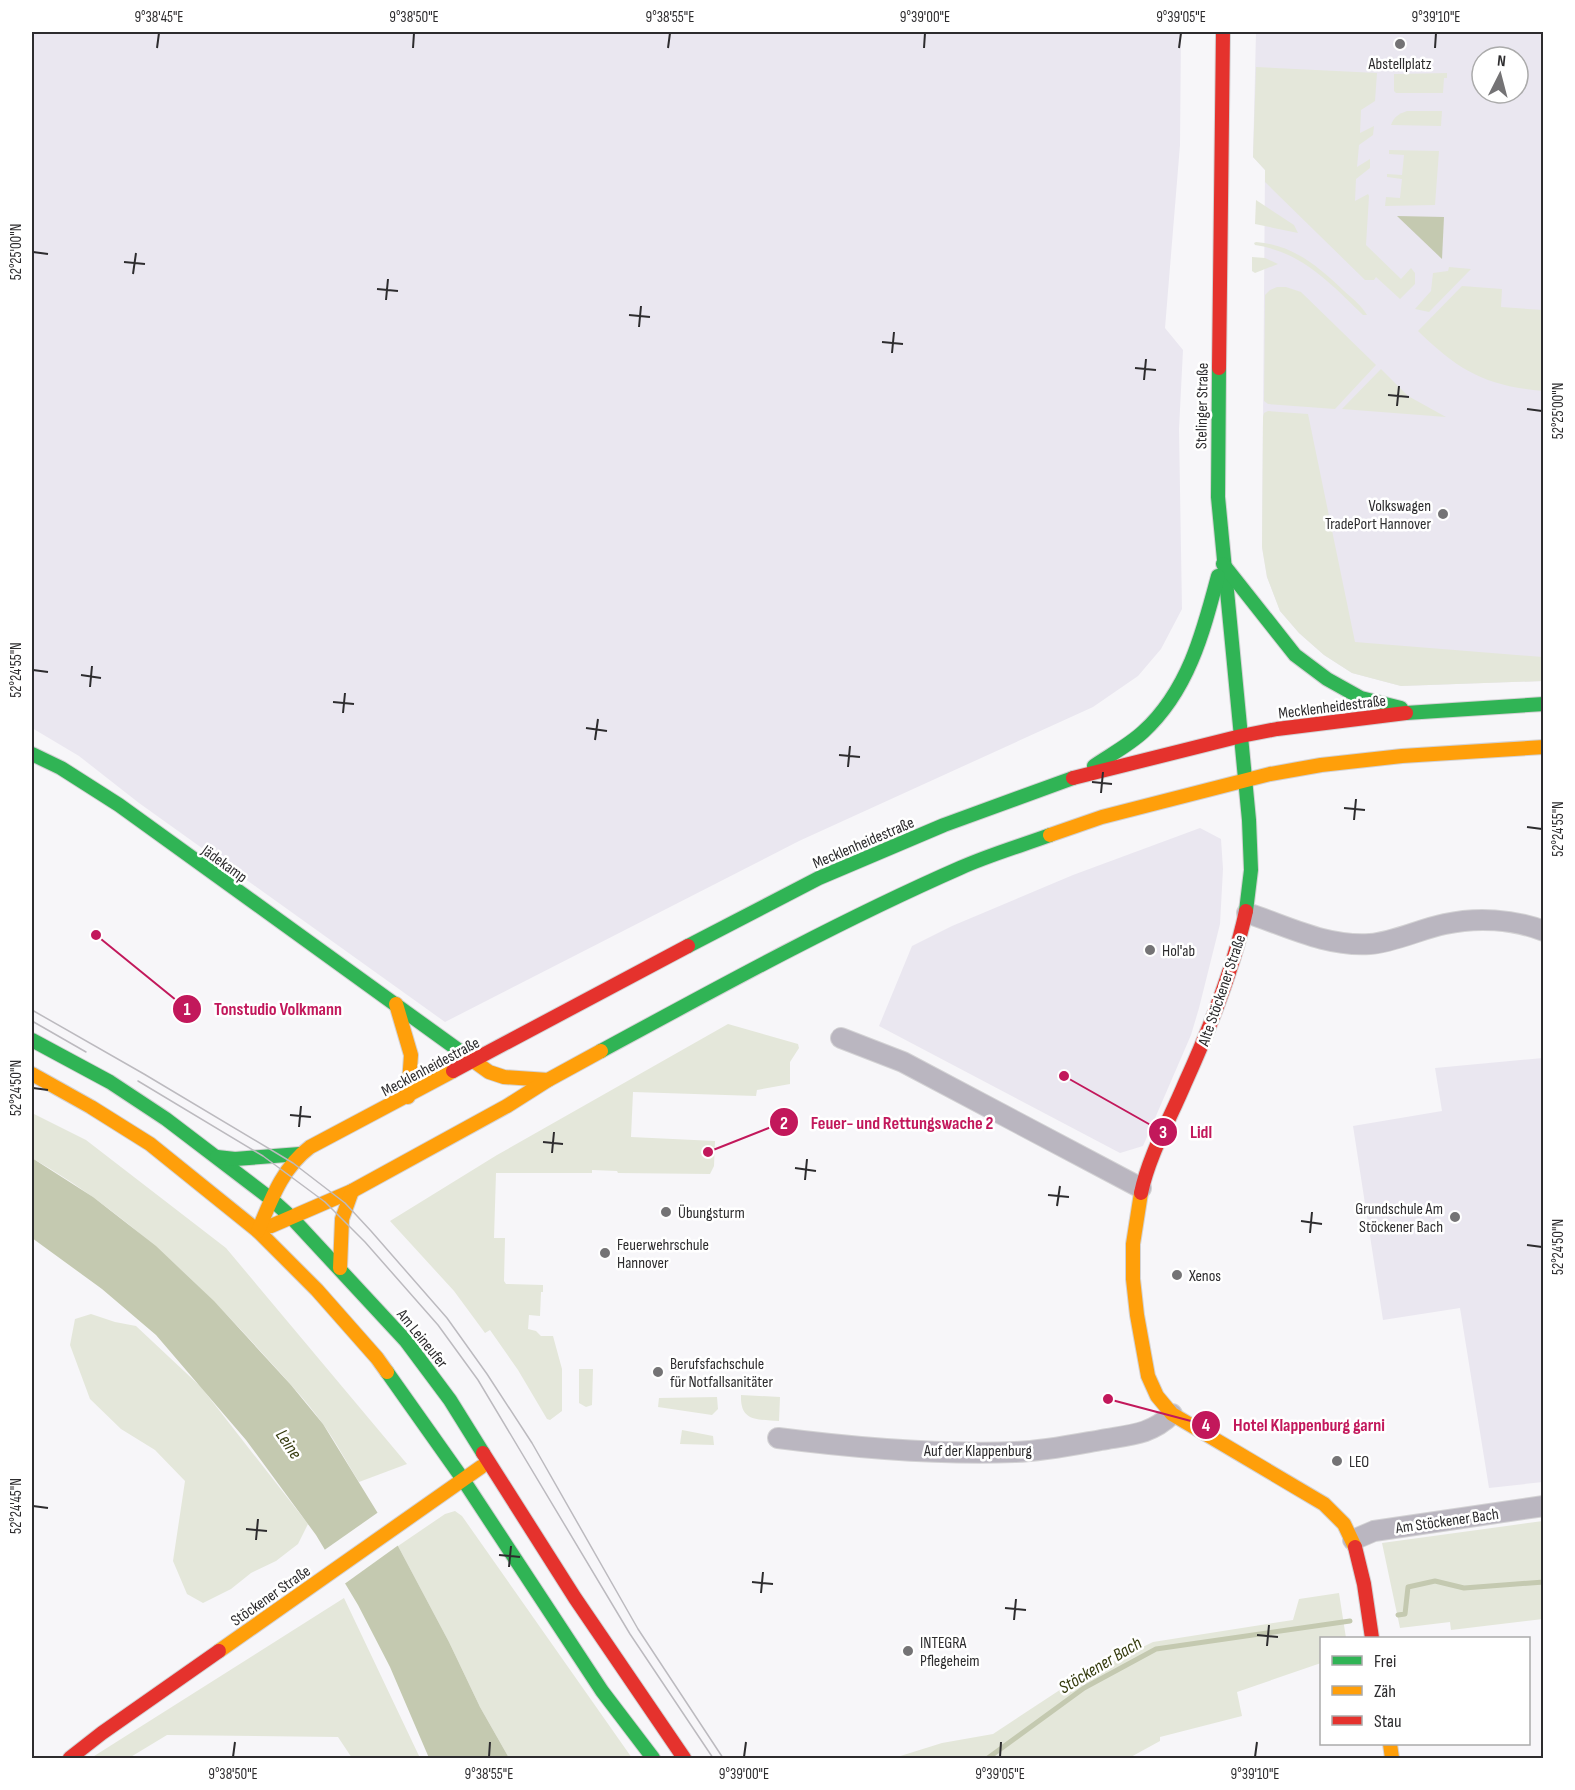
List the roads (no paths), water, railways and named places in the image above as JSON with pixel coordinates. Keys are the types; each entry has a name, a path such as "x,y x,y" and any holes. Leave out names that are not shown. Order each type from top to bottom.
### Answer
{"main road":[{"name":"Stelinger Straße","path":"1223,32 1217,454 1222,563 1245,780"},
{"path":"1222,563 1294,656 1327,679 1361,698 1416,712"},
{"path":"1080,776 1143,732 1174,697 1200,645 1222,563"},
{"name":"Mecklenheidestraße","path":"258,1231 271,1199 300,1154 583,1001 819,878 944,825 1080,776 1241,736 1416,712 1544,704"},
{"path":"258,1231 351,1191 710,992 881,905 962,867 1102,817 1245,780 1312,767 1402,756 1544,747"},
{"name":"Jädekamp","path":"32,754 61,768 119,805 489,1072 504,1077 548,1080"},
{"name":"Alte Stöckener Straße","path":"1245,780 1250,855 1247,913 1211,1028 1141,1188 1133,1238 1132,1277 1136,1313 1149,1383 1160,1402 1172,1414 1324,1504 1341,1520 1353,1540 1363,1581 1372,1637"},
{"path":"396,1004 411,1055 408,1097"},
{"name":"Am Leineufer","path":"32,1040 110,1082 166,1119 271,1199 340,1268 406,1341 450,1400 574,1598 684,1758"},
{"path":"32,1074 150,1144 258,1231 317,1290 377,1358 462,1478 602,1691 653,1758"},
{"path":"217,1157 236,1159 300,1154"},
{"path":"340,1268 339,1234 343,1210 351,1191"},
{"name":"Stöckener Straße","path":"70,1758 462,1478 490,1461"}],"street":[{"path":"1247,913 1318,939 1342,944 1371,944 1445,924 1476,919 1506,921 1544,931"},
{"path":"841,1038 903,1062 1141,1188"},
{"name":"Auf der Klappenburg","path":"778,1438 892,1450 1016,1452 1064,1447 1146,1432 1162,1424 1172,1414"},
{"name":"Am Stöckener Bach","path":"1353,1540 1374,1531 1544,1506"}],"water":[{"path":"1397,216 1444,217 1442,259"},
{"name":"Leine","path":"32,1158 93,1197 156,1246 214,1301 291,1385 323,1424 398,1546 449,1642 480,1707 509,1758 429,1758 390,1667 358,1605 316,1535 246,1440 156,1335 102,1289 32,1238"}],"waterway":[{"name":"Stöckener Bach","path":"1398,1615 1405,1614 1408,1587 1435,1581 1464,1588 1544,1582"},
{"name":"Stöckener Bach","path":"988,1758 1084,1688 1156,1649 1350,1621"}],"tram line":[{"path":"32,1010 293,1163 345,1203 371,1231 447,1318 487,1374 532,1443 638,1629 723,1758"},
{"path":"32,1021 86,1052"},
{"path":"138,1081 263,1156 325,1202 365,1242 438,1325 478,1380 630,1634 713,1758"}],"place":[{"name":"Abstellplatz","path":"1400,44"},
{"name":"Volkswagen TradePort Hannover","path":"1443,514"},
{"name":"Tonstudio Volkmann","path":"96,935"},
{"name":"Hol'ab","path":"1150,950"},
{"name":"Lidl","path":"1064,1076"},
{"name":"Feuer- und Rettungswache 2","path":"708,1152"},
{"name":"Übungsturm","path":"666,1212"},
{"name":"Grundschule Am Stöckener Bach","path":"1455,1217"},
{"name":"Feuerwehrschule Hannover","path":"605,1253"},
{"name":"Xenos","path":"1177,1275"},
{"name":"Berufsfachschule für Notfallsanitäter","path":"658,1372"},
{"name":"Hotel Klappenburg garni","path":"1108,1399"},
{"name":"LEO","path":"1337,1461"},
{"name":"INTEGRA Pflegeheim","path":"908,1651"}]}
